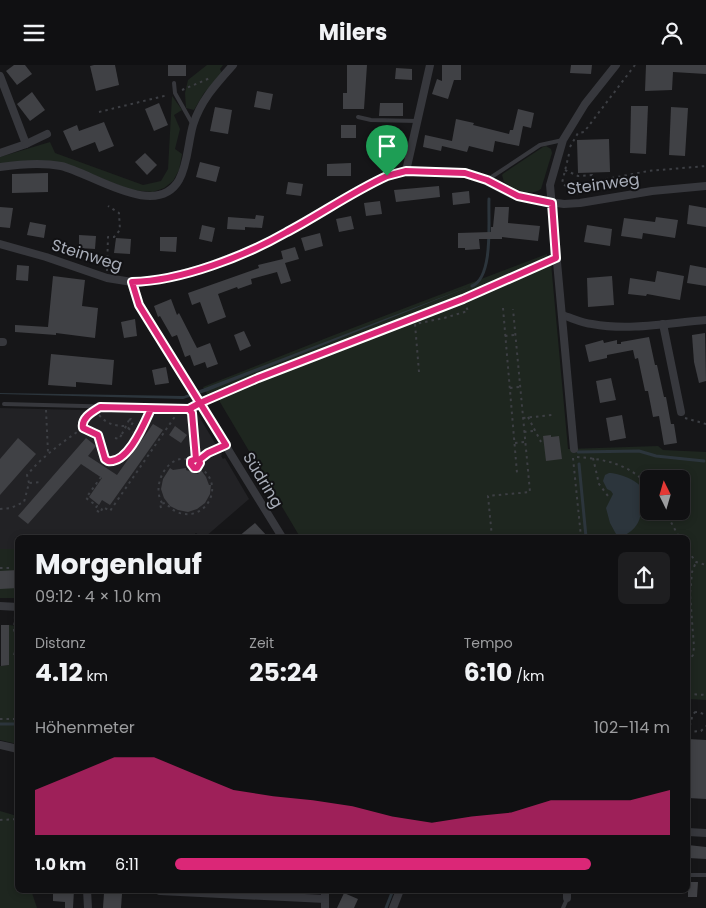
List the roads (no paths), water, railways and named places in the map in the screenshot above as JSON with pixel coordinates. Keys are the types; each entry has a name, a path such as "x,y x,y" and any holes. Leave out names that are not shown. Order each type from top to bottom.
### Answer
{"street":[{"path":"0,167 32,164 59,166 72,169 133,194 150,197 166,193 179,181 193,125 204,99 233,65"},
{"path":"406,171 430,65"},
{"path":"573,453 550,185 563,140 584,104 616,65"},
{"path":"0,76 26,144"},
{"path":"0,153 47,134"},
{"name":"Steinweg","path":"0,244 46,257 107,278 132,282 157,280 231,258 286,233 372,183 387,176 406,171 465,173 487,180 518,196 564,204 652,191 706,186"},
{"name":"Südring","path":"132,282 139,305 281,535"},
{"path":"562,315 591,324 606,326 706,320"},
{"path":"663,324 681,412"},
{"path":"0,606 15,607"},
{"path":"0,745 15,748"},
{"path":"690,832 706,833"},
{"path":"88,893 88,908"},
{"path":"201,893 325,899"},
{"path":"325,893 325,908"},
{"path":"393,908 399,893"}],"lane":[{"path":"174,83 175,93 193,125"},
{"path":"358,117 417,121"},
{"path":"487,180 540,145 563,140"},
{"path":"4,405 189,409 201,403"},
{"path":"100,407 83,422 83,428 98,435 105,459 111,462 120,459 138,435 151,409"},
{"path":"690,875 706,875"},
{"path":"563,908 567,894"}],"waterway":[{"path":"472,286 479,280 487,260 489,199"},
{"path":"578,452 639,451 656,456 704,461"},
{"path":"579,464 586,535"},
{"path":"0,724 15,724"},
{"path":"386,908 392,893"}]}
